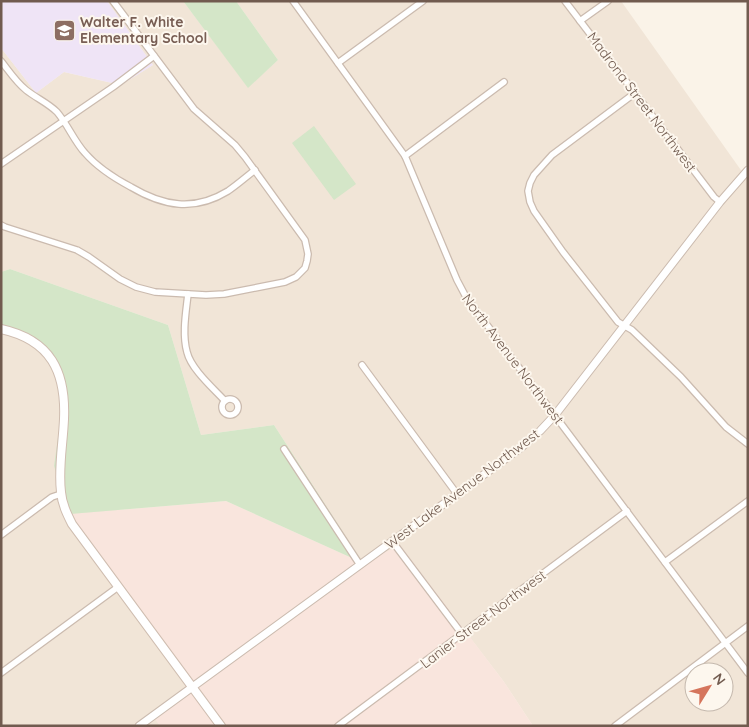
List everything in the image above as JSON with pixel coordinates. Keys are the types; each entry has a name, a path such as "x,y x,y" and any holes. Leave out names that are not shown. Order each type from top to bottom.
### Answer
{"main road":[{"path":"1,329 24,336 41,347 54,362 59,376 64,405 60,476 61,494 65,510 72,524 222,726"}],"street":[{"path":"1,225 78,250 120,279 136,287 155,292 206,295 224,294 285,282 296,277 305,268 308,254 305,240 255,170 235,146 194,109 113,1"},
{"name":"North Avenue Northwest","path":"293,1 405,156 457,280 466,297 748,673"},
{"path":"338,63 423,1"},
{"name":"Madrona Street Northwest","path":"565,1 714,197 720,202"},
{"path":"580,21 608,1"},
{"path":"1,164 113,88 154,56"},
{"path":"1,61 18,83 57,113 84,152 101,169 144,195 174,204 197,203 209,200 228,191 255,170"},
{"path":"405,156 504,82"},
{"path":"635,93 552,155 534,175 530,183 528,191 530,202 539,218 618,322 632,330 726,426 748,444"},
{"name":"West Lake Avenue Northwest","path":"139,726 458,494 523,446 540,431 555,415 720,202 748,170"},
{"path":"188,294 185,339 187,353 198,371 225,401"},
{"path":"362,365 458,494"},
{"path":"284,449 360,565"},
{"path":"1,535 52,497 61,494"},
{"path":"665,562 748,501"},
{"name":"Lanier Street Northwest","path":"338,726 627,511"},
{"path":"392,541 462,634"},
{"path":"1,673 118,587"},
{"path":"615,726 748,626"}],"shaded area":[{"name":"Walter F. White Elementary School","path":"1,1 107,1 153,65 121,85 64,72 36,93 1,48"},
{"path":"107,1 183,1 248,87 278,60 236,1 621,1 743,173 748,168 748,726 533,726 504,682 400,546 363,563 274,425 201,435 168,325 10,269 1,272 1,48 36,93 64,72 121,85 153,65"},
{"path":"1,331 15,335 47,351 193,683 156,719 160,726 1,726"},
{"path":"226,501 363,563 400,545 504,682 533,726 160,726 155,719 193,683 70,514"}],"green space":[{"path":"183,1 236,1 278,60 248,88"},
{"path":"314,126 356,184 334,200 292,143"},
{"path":"10,269 168,325 201,435 274,425 363,563 226,501 70,514 54,466 65,388 47,351 15,335 1,331 1,272"}],"place":[{"name":"Walter F. White Elementary School","path":"64,30"}]}
